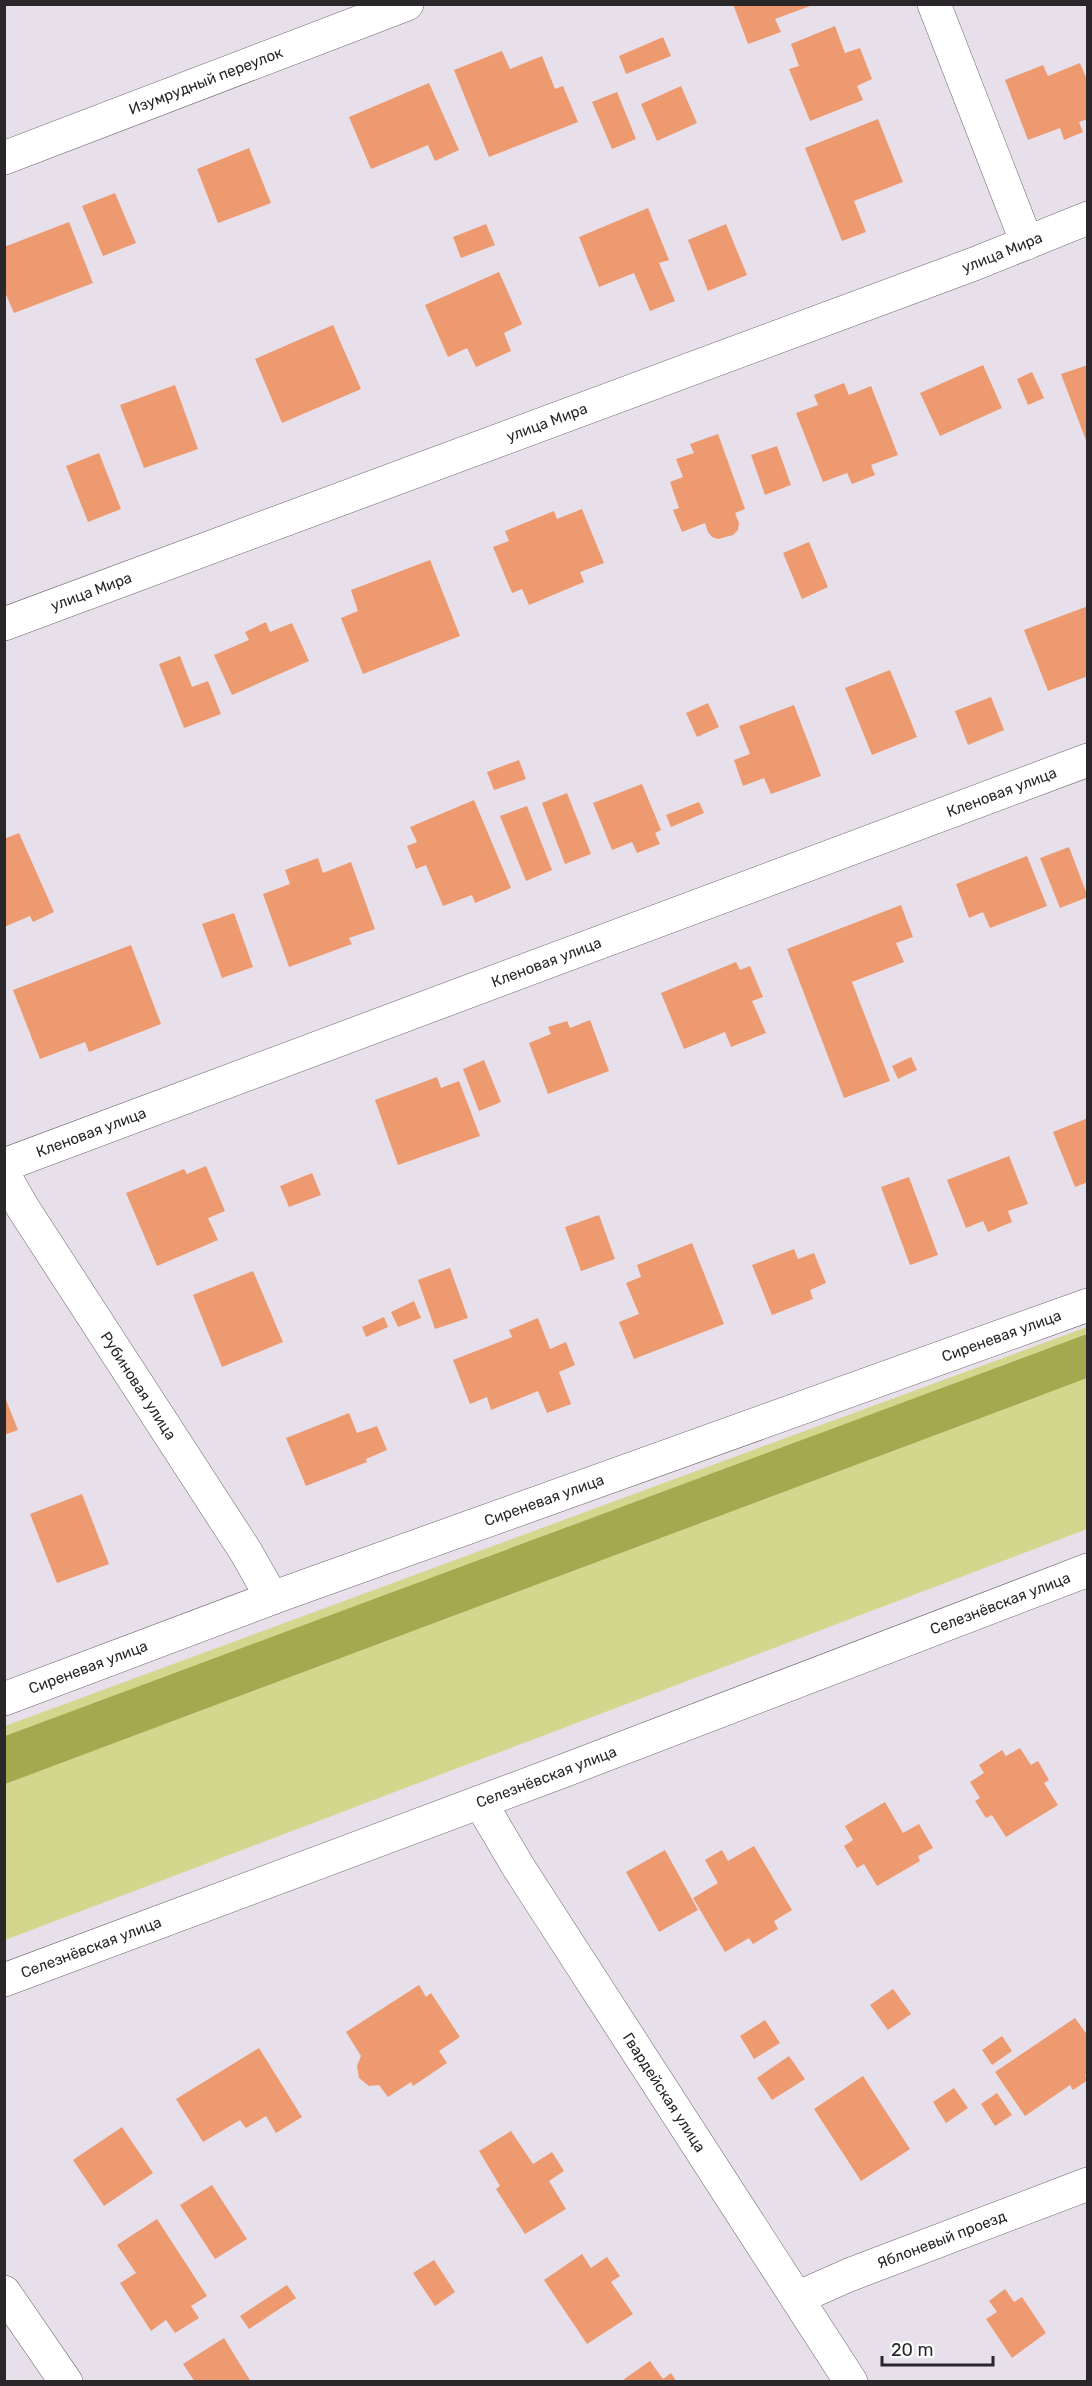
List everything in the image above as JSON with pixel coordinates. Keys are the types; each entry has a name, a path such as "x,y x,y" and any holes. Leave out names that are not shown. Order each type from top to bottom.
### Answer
{"street":[{"name":"Изумрудный переулок","path":"4,158 407,4"},
{"path":"934,4 1027,243"},
{"name":"улица Мира","path":"4,624 1027,243 1088,218"},
{"name":"Кленовая улица","path":"4,1165 1088,760"},
{"name":"Рубиновая улица","path":"4,1175 23,1208 246,1552 272,1598"},
{"name":"Сиреневая улица","path":"4,1699 272,1598 1088,1305"},
{"name":"Селезнёвская улица","path":"4,1980 480,1802 1088,1570"},
{"name":"Гвардейская улица","path":"480,1802 584,1969 851,2382"},
{"name":"Яблоневый проезд","path":"797,2298 1088,2184"},
{"path":"4,2292 66,2382"}],"green space":[{"path":"1087,1327 1087,1529 5,1940 5,1726"},
{"path":"1087,1334 1087,1378 5,1784 5,1736"}],"building":[{"path":"733,4 813,5 775,19 781,32 748,44"},
{"path":"835,26 845,53 860,48 872,79 857,86 863,100 810,121 789,69 799,66 791,44"},
{"path":"663,37 671,56 626,74 619,56"},
{"path":"502,51 510,69 542,56 555,89 563,86 578,122 489,157 454,70"},
{"path":"1080,63 1088,82 1088,119 1079,122 1083,132 1064,140 1060,128 1028,140 1005,80 1043,65 1048,76"},
{"path":"429,83 459,150 435,161 428,145 371,169 349,117"},
{"path":"681,86 697,123 657,141 641,104"},
{"path":"617,92 636,139 612,149 592,102"},
{"path":"878,119 903,182 854,201 866,232 842,241 805,148"},
{"path":"249,148 271,203 218,223 197,169"},
{"path":"115,193 136,243 103,256 82,206"},
{"path":"648,208 669,260 659,263 675,301 650,311 634,273 599,287 579,237"},
{"path":"69,222 93,283 14,313 4,290 4,247"},
{"path":"486,224 495,245 461,258 453,237"},
{"path":"726,224 747,275 708,291 688,240"},
{"path":"499,272 522,324 504,333 511,351 476,367 467,348 448,357 425,305"},
{"path":"333,325 361,389 282,423 255,359"},
{"path":"983,365 1002,408 940,436 920,393"},
{"path":"1088,365 1088,443 1087,443 1061,374"},
{"path":"1032,372 1044,398 1028,405 1017,379"},
{"path":"844,383 849,395 871,386 898,455 871,465 875,475 852,484 847,473 823,482 796,413 818,405 814,395"},
{"path":"175,385 198,449 144,468 120,405"},
{"path":"718,434 745,509 735,513 739,523 738,530 733,535 718,539 712,537 705,523 682,532 673,510 679,508 670,482 683,477 676,459 694,453 690,444"},
{"path":"777,446 791,485 765,495 751,455"},
{"path":"99,453 121,509 88,522 66,466"},
{"path":"582,509 604,563 580,572 584,582 529,605 522,589 512,593 493,547 509,541 505,531 554,511 557,519"},
{"path":"809,542 828,587 802,599 783,553"},
{"path":"430,560 460,636 363,674 341,618 358,611 351,590"},
{"path":"1088,606 1088,676 1048,691 1024,630"},
{"path":"266,622 270,632 292,623 309,661 232,695 214,655 249,640 245,632"},
{"path":"180,656 192,687 208,681 221,714 184,728 159,664"},
{"path":"890,670 917,737 872,755 845,688"},
{"path":"991,697 1004,730 968,745 955,711"},
{"path":"708,703 719,727 697,737 686,713"},
{"path":"794,705 821,776 771,794 764,778 743,786 734,760 750,754 739,726"},
{"path":"519,760 526,779 494,790 487,772"},
{"path":"642,784 661,830 655,833 660,844 637,853 632,842 612,850 593,803"},
{"path":"567,793 591,854 565,864 542,803"},
{"path":"474,800 511,888 475,903 472,895 443,906 426,865 416,869 407,846 417,842 410,827"},
{"path":"699,802 704,813 671,827 666,815"},
{"path":"527,806 552,870 526,881 500,816"},
{"path":"19,833 54,912 33,922 30,916 4,927 4,839"},
{"path":"1069,847 1088,897 1060,908 1040,858"},
{"path":"1027,856 1047,906 990,928 983,912 969,918 956,884"},
{"path":"318,858 323,873 351,862 375,929 349,938 352,944 289,967 263,894 290,884 285,870"},
{"path":"901,905 913,937 896,943 904,962 852,982 890,1081 844,1098 787,949"},
{"path":"234,913 253,967 222,978 202,924"},
{"path":"131,945 161,1024 89,1052 85,1042 40,1059 13,990"},
{"path":"736,962 740,970 750,966 763,997 752,1001 766,1033 731,1047 725,1032 684,1049 661,993"},
{"path":"590,1020 609,1071 548,1094 529,1043 551,1034 548,1027 567,1021 570,1028"},
{"path":"911,1057 917,1070 898,1079 892,1066"},
{"path":"484,1060 501,1102 479,1111 463,1069"},
{"path":"437,1077 441,1088 459,1081 480,1136 398,1165 375,1100"},
{"path":"1088,1118 1088,1182 1075,1187 1053,1132"},
{"path":"1009,1156 1028,1204 1008,1211 1012,1222 988,1232 983,1221 966,1228 947,1180"},
{"path":"206,1166 225,1211 208,1218 218,1240 157,1266 126,1193 184,1169 187,1174"},
{"path":"312,1173 321,1195 289,1207 280,1186"},
{"path":"909,1177 938,1255 910,1265 881,1187"},
{"path":"599,1215 615,1259 581,1271 565,1227"},
{"path":"692,1243 724,1324 634,1359 619,1322 639,1314 626,1283 641,1277 637,1265"},
{"path":"794,1249 798,1259 814,1253 826,1283 810,1290 813,1299 772,1315 752,1265"},
{"path":"450,1268 468,1318 435,1329 418,1280"},
{"path":"253,1271 283,1342 222,1367 193,1295"},
{"path":"414,1301 421,1318 398,1327 391,1312"},
{"path":"384,1317 388,1327 366,1337 362,1327"},
{"path":"538,1318 550,1349 566,1342 575,1365 559,1372 571,1404 547,1413 538,1391 491,1410 487,1397 470,1404 453,1360 512,1337 509,1330"},
{"path":"4,1395 18,1430 4,1435"},
{"path":"349,1413 357,1433 377,1426 387,1450 366,1459 367,1462 306,1486 286,1438"},
{"path":"82,1494 109,1564 57,1583 30,1514"},
{"path":"1020,1748 1031,1765 1038,1761 1049,1780 1044,1783 1058,1805 1006,1837 992,1815 986,1818 975,1801 980,1798 970,1782 984,1773 979,1765 1002,1750 1006,1756"},
{"path":"885,1802 903,1833 919,1824 933,1848 918,1856 920,1861 877,1886 864,1864 857,1868 844,1846 853,1840 845,1826"},
{"path":"754,1846 792,1910 774,1921 778,1929 753,1944 749,1938 725,1952 693,1898 718,1883 705,1860 722,1850 728,1861"},
{"path":"665,1850 698,1910 659,1932 626,1872"},
{"path":"419,1985 426,1997 431,1993 460,2037 439,2051 447,2063 413,2086 411,2082 388,2097 379,2085 369,2086 359,2078 357,2066 361,2056 346,2032"},
{"path":"893,1989 911,2014 888,2030 870,2005"},
{"path":"1075,2018 1088,2036 1088,2073 1085,2075 1088,2080 1073,2090 1070,2085 1025,2116 995,2072"},
{"path":"765,2020 780,2043 754,2059 740,2036"},
{"path":"1002,2036 1012,2051 992,2065 982,2050"},
{"path":"259,2048 302,2117 276,2133 266,2116 246,2128 240,2120 203,2142 176,2099"},
{"path":"789,2056 805,2079 772,2100 757,2078"},
{"path":"863,2076 910,2149 861,2181 814,2109"},
{"path":"954,2088 968,2108 946,2123 933,2102"},
{"path":"997,2093 1012,2115 995,2126 981,2104"},
{"path":"122,2127 153,2173 104,2206 73,2160"},
{"path":"511,2131 533,2164 552,2152 564,2171 549,2181 566,2209 525,2234 496,2189 500,2186 479,2151"},
{"path":"212,2185 247,2239 215,2259 180,2205"},
{"path":"157,2219 207,2296 191,2306 199,2318 175,2333 166,2320 151,2331 120,2283 136,2273 117,2245"},
{"path":"582,2254 591,2268 607,2257 620,2276 611,2282 633,2314 587,2344 544,2280"},
{"path":"434,2260 455,2292 435,2306 413,2273"},
{"path":"287,2285 296,2298 249,2329 240,2316"},
{"path":"1005,2289 1014,2302 1022,2297 1046,2333 1012,2358 986,2319 997,2312 989,2301"},
{"path":"224,2338 251,2382 195,2382 183,2364"},
{"path":"650,2361 663,2379 671,2373 677,2382 620,2382"}]}
